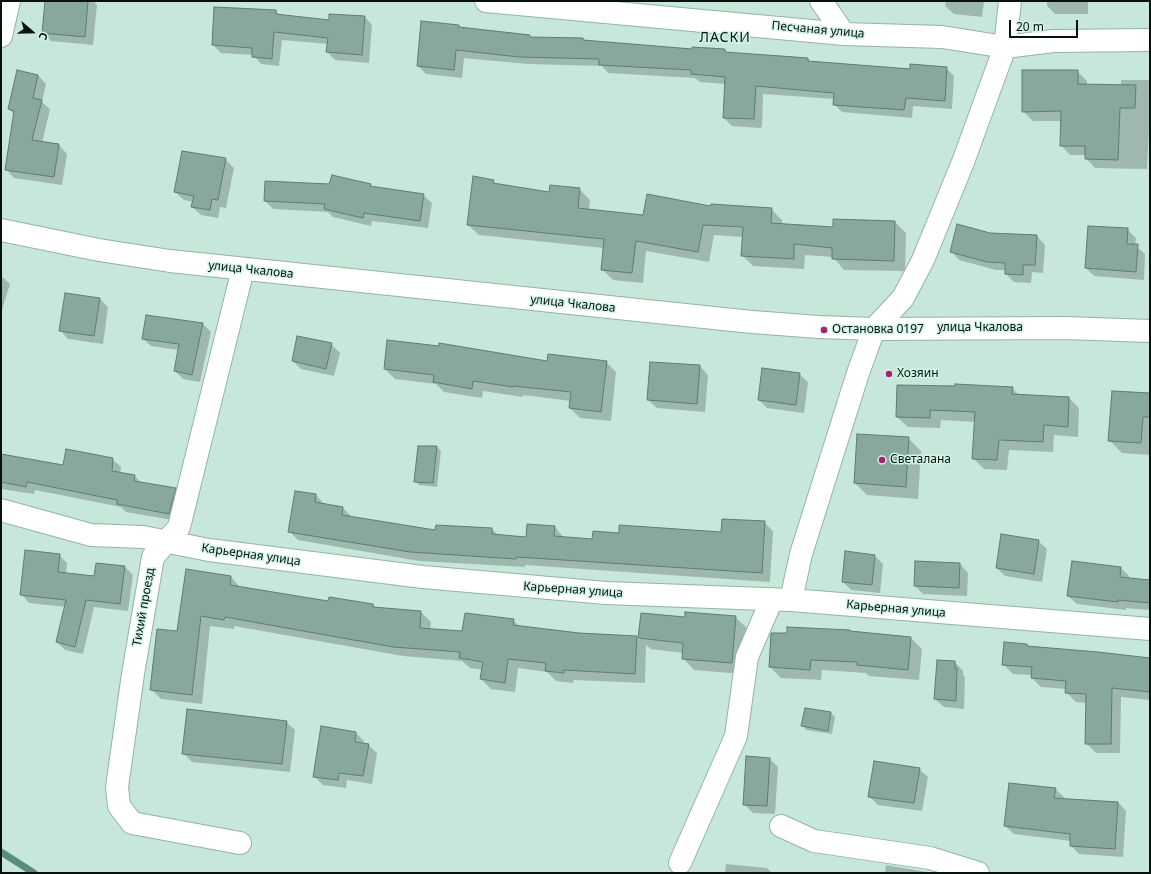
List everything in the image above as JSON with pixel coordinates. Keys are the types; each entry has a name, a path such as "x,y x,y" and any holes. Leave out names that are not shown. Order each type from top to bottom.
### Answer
{"street":[{"path":"1,36 9,1"},
{"name":"Песчаная улица","path":"486,1 844,34 942,37 1005,47 1053,41 1150,40"},
{"path":"820,1 844,34"},
{"path":"680,863 736,736 747,658 782,599 801,554 874,329 903,298 923,260 963,162 1005,47 1010,1"},
{"name":"улица Чкалова","path":"1,230 99,250 170,261 752,322 874,329 1065,328 1150,331"},
{"name":"Тихий проезд","path":"240,843 132,823 119,806 118,780 133,674 153,557 167,543 179,527 243,269"},
{"name":"Карьерная улица","path":"1,510 91,535 143,537 167,543 209,550 423,577 606,593 782,599 1150,629"},
{"path":"781,826 814,841 930,858 978,873"}],"building":[{"path":"45,1 88,1 85,37 42,33"},
{"path":"214,7 276,10 276,14 329,20 329,14 365,16 362,55 326,52 328,38 274,32 272,59 252,57 252,48 212,45"},
{"path":"421,21 530,35 530,37 583,38 583,40 692,49 692,47 725,49 725,52 808,58 808,61 910,69 910,64 947,67 945,101 906,98 904,110 833,105 834,93 756,86 754,119 723,118 725,77 691,74 691,70 599,65 599,59 519,57 456,50 454,70 417,66"},
{"path":"17,70 38,75 33,98 42,100 32,140 59,144 54,177 5,170 14,111 8,109"},
{"path":"1022,70 1078,70 1078,84 1136,85 1135,108 1120,108 1118,160 1085,159 1085,146 1060,146 1061,111 1022,112"},
{"path":"182,151 226,158 218,200 212,199 210,210 191,207 194,196 174,192"},
{"path":"332,175 371,184 370,186 424,194 420,221 364,213 363,218 324,209 325,204 264,201 265,181 329,184"},
{"path":"473,176 494,180 493,183 549,192 550,185 580,188 578,208 643,215 647,194 710,206 711,204 772,208 771,223 833,227 833,219 895,221 894,261 832,259 832,248 794,244 794,259 741,256 743,227 703,225 698,252 636,241 632,273 601,270 604,239 467,225"},
{"path":"957,224 990,233 1037,235 1035,265 1023,265 1023,275 1005,274 1005,263 987,262 950,252"},
{"path":"1088,226 1128,228 1127,244 1138,244 1136,272 1085,268"},
{"path":"65,293 100,298 94,336 59,331"},
{"path":"146,315 203,323 192,375 174,371 179,344 142,339"},
{"path":"297,336 332,343 326,369 292,361"},
{"path":"387,340 439,346 439,343 547,361 548,354 607,361 601,412 569,408 571,392 513,387 473,381 472,389 433,382 434,375 384,369"},
{"path":"650,362 700,365 697,404 647,400"},
{"path":"762,368 800,373 796,405 758,400"},
{"path":"955,384 1013,387 1012,394 1069,397 1068,427 1044,425 1043,442 999,440 997,460 972,459 975,412 930,410 930,418 896,417 897,385 955,386"},
{"path":"1112,391 1150,393 1150,417 1143,417 1141,443 1108,441"},
{"path":"857,434 909,437 906,487 854,483"},
{"path":"418,446 437,446 433,483 414,482"},
{"path":"66,449 113,458 112,471 135,475 134,481 176,488 169,514 117,504 117,500 27,482 26,487 1,482 1,454 63,465"},
{"path":"295,491 316,494 315,502 343,507 342,515 435,530 436,525 492,528 492,534 526,537 527,524 555,526 554,536 592,539 593,531 619,533 619,525 721,532 722,519 765,521 762,573 517,557 516,559 410,552 288,532"},
{"path":"1001,534 1039,540 1034,574 996,568"},
{"path":"25,550 60,554 58,572 94,576 96,563 125,566 120,604 86,600 75,647 56,642 66,600 20,595"},
{"path":"845,551 875,555 872,585 842,582"},
{"path":"915,561 960,563 959,588 914,586"},
{"path":"1072,561 1121,567 1120,577 1150,580 1150,603 1118,600 1118,602 1067,596"},
{"path":"186,569 231,576 230,585 328,601 329,597 373,604 373,607 421,611 420,628 462,631 465,613 514,619 513,625 579,633 637,636 635,674 564,670 564,673 545,671 546,663 508,659 505,683 480,679 483,662 459,658 460,652 393,647 225,617 224,620 201,616 192,695 150,690 157,629 177,631"},
{"path":"685,612 736,616 732,663 682,659 683,643 638,638 641,613 685,617"},
{"path":"787,627 850,630 911,637 908,670 857,665 857,662 811,660 810,670 769,667 771,633 787,633"},
{"path":"1004,642 1027,644 1027,646 1150,658 1150,692 1112,688 1111,744 1085,744 1086,694 1065,693 1066,681 1031,678 1032,667 1002,665"},
{"path":"937,660 955,661 955,668 957,668 956,701 934,699"},
{"path":"805,708 831,712 828,731 801,726"},
{"path":"187,709 287,721 282,764 182,754"},
{"path":"321,726 356,732 355,742 369,744 363,776 339,773 338,780 313,777"},
{"path":"746,756 770,758 767,806 743,805"},
{"path":"874,761 920,768 914,803 868,797"},
{"path":"1009,783 1056,788 1054,798 1118,802 1115,849 1070,846 1070,834 1004,826"}],"waterway":[{"path":"1,852 34,873"}],"place":[{"name":"Остановка 0197","path":"824,330"},
{"name":"Хозяин","path":"889,374"},
{"name":"Светалана","path":"882,460"}],"district":[{"name":"ЛАСКИ","path":"725,38"}]}
